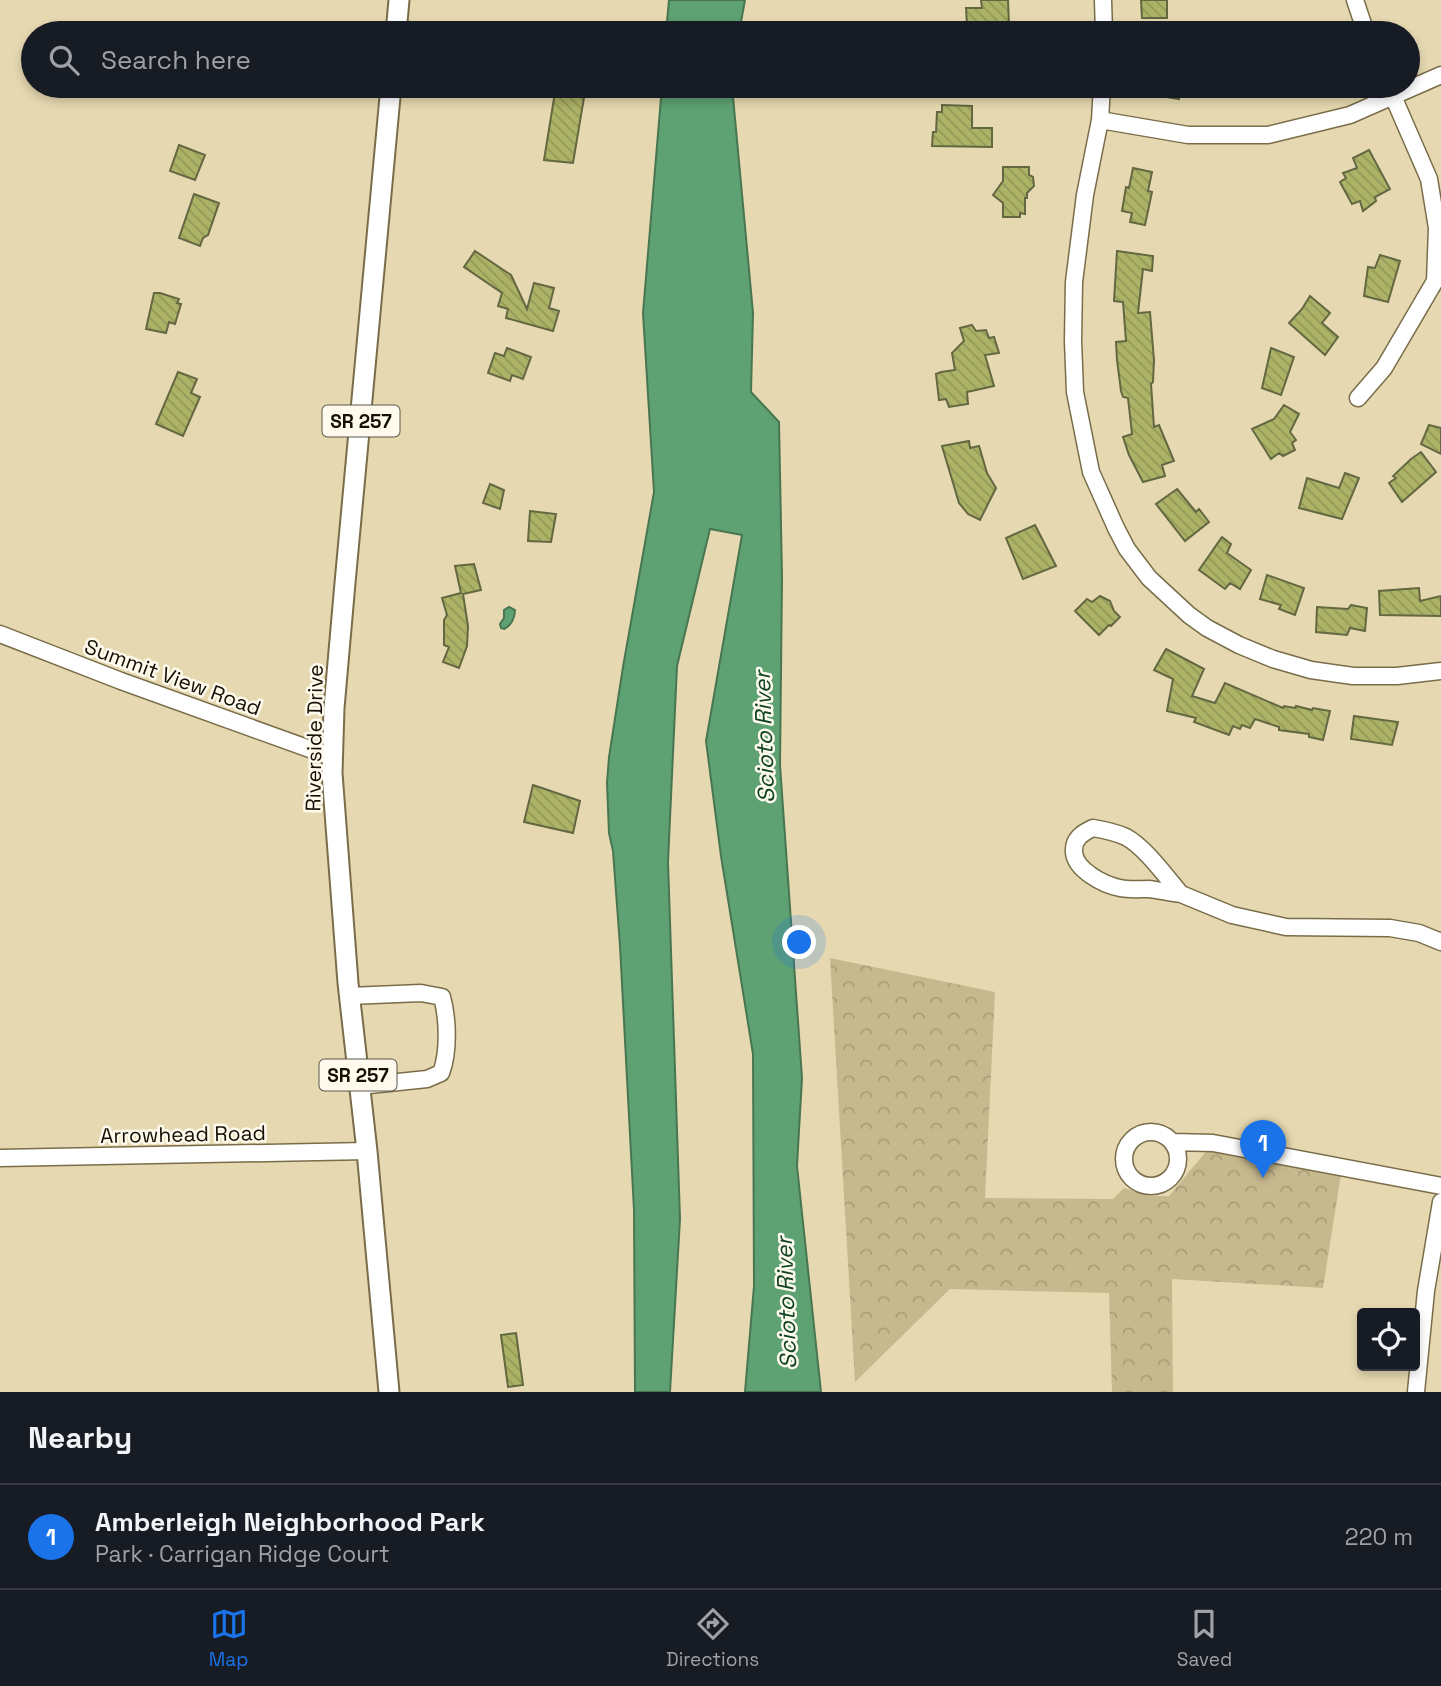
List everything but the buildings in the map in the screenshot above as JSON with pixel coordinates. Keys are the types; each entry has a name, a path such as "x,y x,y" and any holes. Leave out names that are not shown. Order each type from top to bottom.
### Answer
{"main road":[{"path":"397,21 399,0"},
{"name":"Riverside Drive","path":"389,1392 367,1151 349,996 334,815 332,757 334,708 390,98"}],"street":[{"path":"1103,0 1104,21"},
{"path":"1355,0 1362,21"},
{"path":"1420,82 1441,75"},
{"path":"1101,98 1075,272 1075,391 1091,472 1127,549 1149,578 1189,615 1239,645 1273,659 1311,670 1353,676 1397,676 1441,671"},
{"path":"1100,120 1188,135 1268,135 1350,115 1379,98"},
{"path":"1358,398 1384,369 1435,281 1437,228 1429,179 1394,98"},
{"name":"Summit View Road","path":"0,634 145,690 332,757"},
{"path":"1181,894 1128,838 1093,828 1082,833 1074,843 1074,856 1080,865 1093,877 1120,888 1181,894 1232,915 1286,927 1390,928 1419,933 1441,943"},
{"path":"349,996 421,993 442,997 447,1017 446,1062 441,1073 427,1079 360,1086"},
{"path":"1173,1142 1213,1143 1441,1186"},
{"name":"Arrowhead Road","path":"0,1158 367,1151"},
{"path":"1416,1392 1426,1291 1441,1202"}],"green space":[{"path":"830,958 995,992 985,1198 1113,1199 1124,1188 1149,1196 1169,1196 1213,1143 1342,1168 1323,1288 1172,1279 1173,1392 1112,1392 1109,1293 950,1289 855,1382"}],"water":[{"path":"669,0 745,0 741,21 667,21"},
{"name":"Scioto River","path":"661,98 733,98 753,313 751,392 779,422 782,578 780,765 802,1078 797,1166 821,1392 745,1392 754,1286 753,1054 721,856 706,741 742,535 710,529 677,666 668,862 680,1219 670,1392 635,1392 634,1210 620,946 607,783 623,667 654,492 643,313"},
{"path":"509,607 515,610 514,616 511,624 504,629 500,624 504,618 504,610"}],"place":[{"name":"Amberleigh Neighborhood Park","path":"1263,1178"}]}
